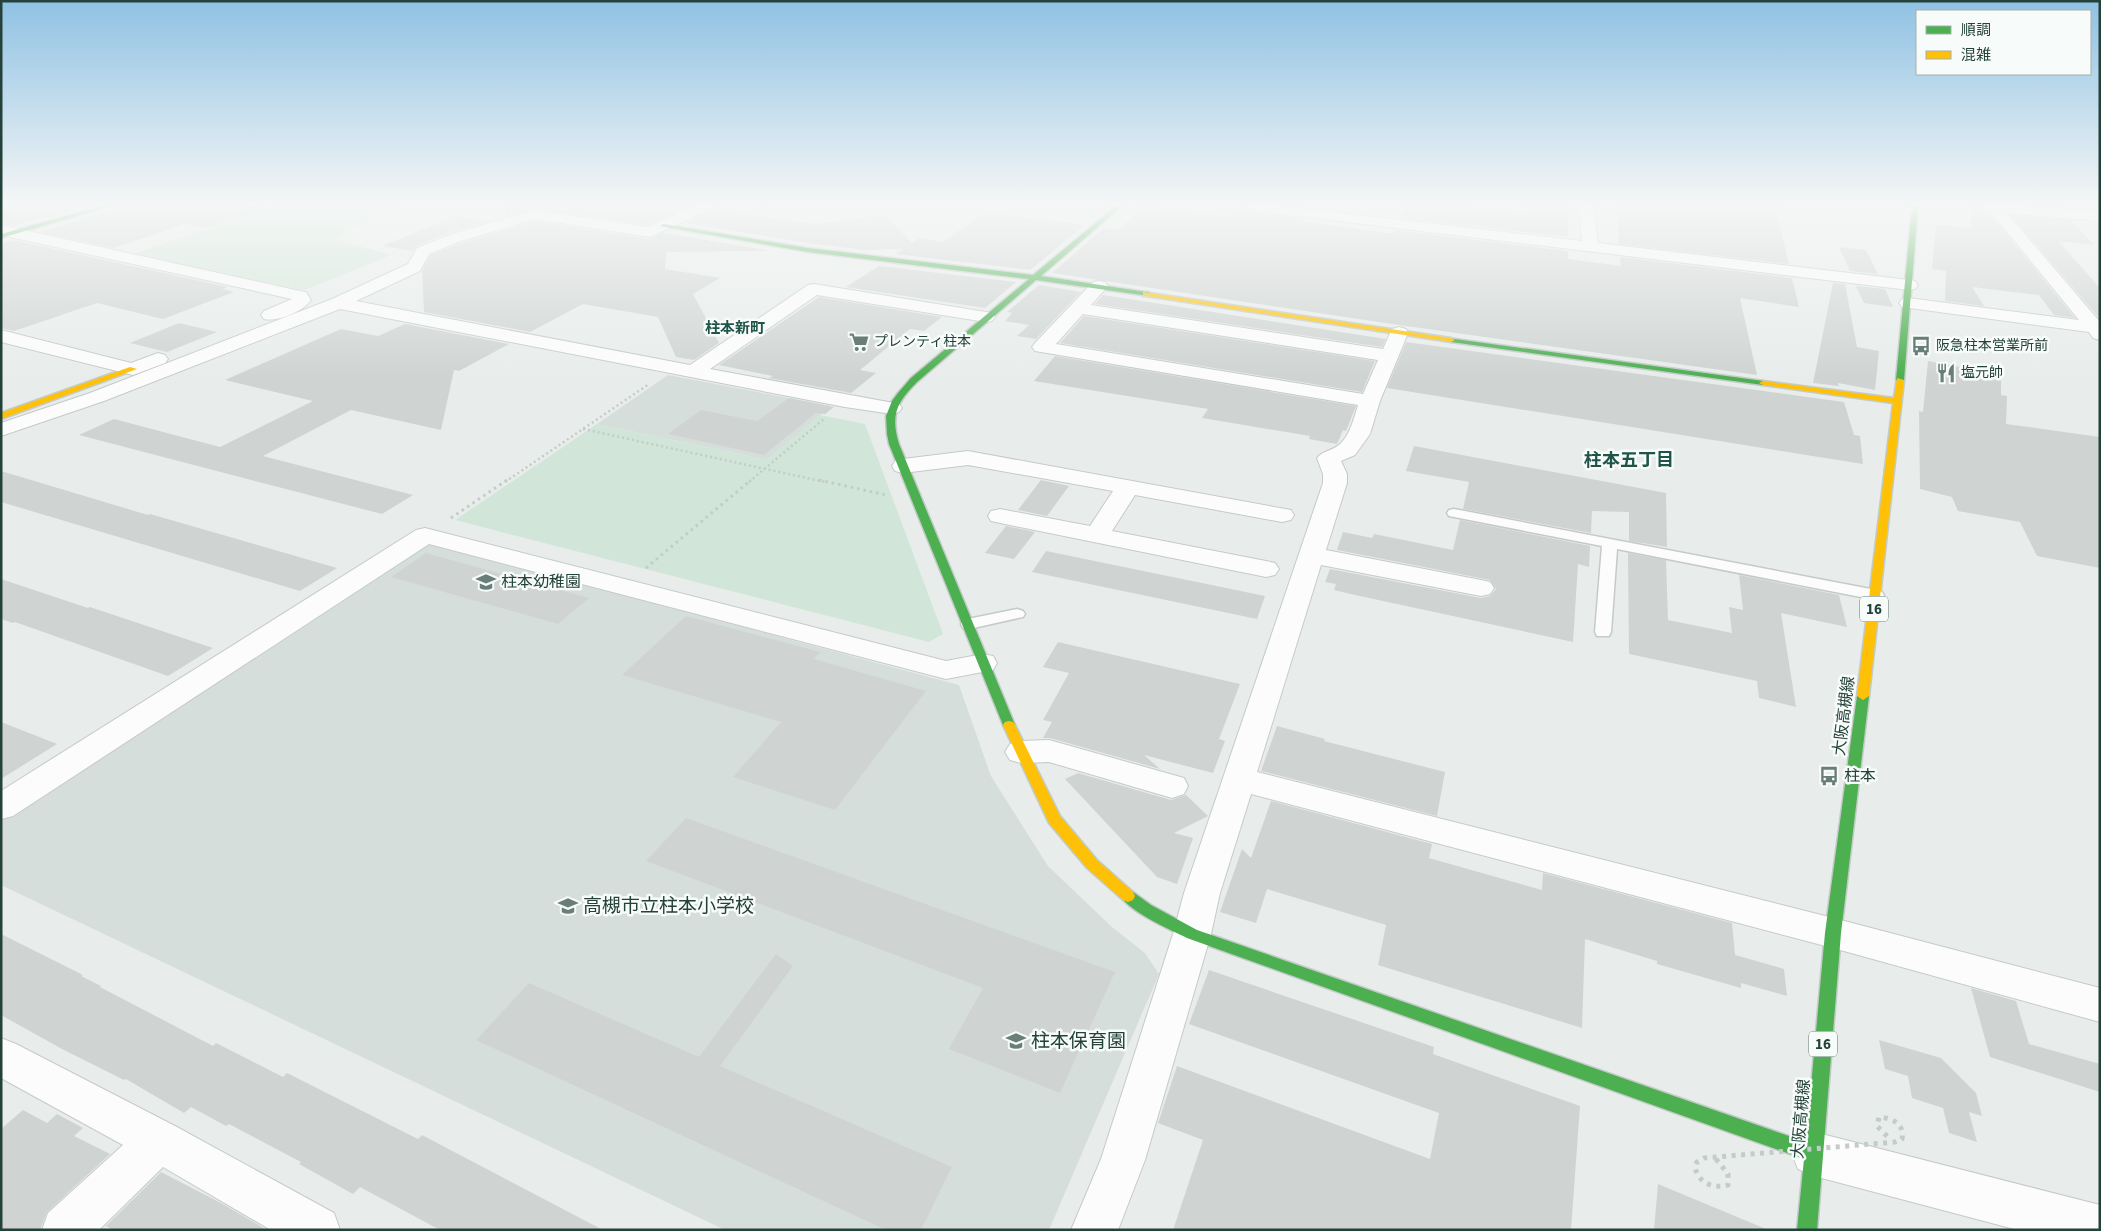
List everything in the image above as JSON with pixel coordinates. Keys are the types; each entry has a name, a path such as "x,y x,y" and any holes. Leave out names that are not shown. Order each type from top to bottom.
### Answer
{"street":[{"path":"1,416 133,368 296,305 302,300 300,296 148,263"},
{"path":"1,430 97,397 338,303 414,267 416,263"},
{"path":"917,263 1098,286 1395,345"},
{"path":"1051,263 986,317 908,386 892,408 889,420 903,466 969,624 982,663 1021,752 1054,819 1092,864 1118,889 1146,909 1192,934 1814,1154 2100,1228"},
{"path":"1733,263 1909,285"},
{"name":"大阪高槻線","path":"1807,1230 1833,933 1876,595 1911,263"},
{"path":"2040,263 2098,330"},
{"path":"1098,286 1042,347 1370,401"},
{"path":"694,371 814,289 986,317"},
{"path":"338,303 845,401 892,408"},
{"path":"1908,303 2098,330"},
{"path":"1078,308 1897,401"},
{"path":"1,336 133,368"},
{"path":"1094,1230 1124,1160 1192,934 1202,893 1335,483 1335,474 1328,458 1347,450 1359,434 1370,401 1395,345"},
{"path":"903,466 968,458 1282,515"},
{"path":"1097,535 1128,487"},
{"path":"1000,516 1266,569"},
{"path":"1,807 425,535 946,670 982,663"},
{"path":"1312,555 1482,588"},
{"path":"1021,752 1049,751 1172,786"},
{"path":"1239,778 1833,933 2100,1005"},
{"path":"6,1066 159,1141 316,1229"},
{"path":"65,1230 159,1141"}],"lane":[{"path":"1454,514 1876,595"},
{"path":"1603,632 1610,544"},
{"path":"969,624 1017,614"}],"path":[{"path":"425,535 674,367"},
{"path":"624,586 845,401"},
{"path":"583,429 919,503"},
{"path":"1716,1159 1728,1174 1728,1185 1723,1187 1712,1187 1700,1179 1695,1170 1698,1160 1895,1142 1902,1139 1904,1133 1900,1126 1886,1117 1879,1117 1876,1125 1882,1134 1889,1138"}],"shaded area":[{"path":"668,375 831,406 767,460 597,424"},
{"name":"高槻市立柱本小学校","path":"436,544 959,685 991,776 1048,866 1112,927 1145,953 1159,974 1049,1230 725,1230 1,885 1,820 418,547"}],"green space":[{"path":"177,263 370,263 304,290"},
{"path":"820,415 865,424 943,634 929,642 455,520 597,424 767,460"}],"building":[{"path":"1,263 120,263 228,287 222,289 234,292 163,319 97,303 14,331 1,328"},
{"path":"426,263 665,263 665,269 720,278 693,294 719,343 694,360 676,357 658,317 583,304 530,332 424,312 422,271"},
{"path":"975,263 1038,263 1030,270"},
{"path":"1063,263 1602,263 1621,266 1621,263 1673,263 1792,278 1799,307 1740,298 1757,375 1399,325 1052,273"},
{"path":"1847,263 1873,263 1878,274 1850,271"},
{"path":"1933,263 2030,263 2075,318 2054,315 2039,295 1972,287 1984,306 1945,301 1946,271 1932,269"},
{"path":"2052,263 2078,263 2100,288 2100,319"},
{"path":"879,266 1016,282 985,308 846,287"},
{"path":"1833,283 1845,284 1857,347 1879,351 1875,390 1838,383 1839,386 1813,383"},
{"path":"1039,285 1081,292 1036,339 1017,336 1029,325 1005,321 1012,313 1007,312"},
{"path":"1856,286 1885,289 1893,307 1864,303"},
{"path":"1103,295 1386,339 1382,347 1095,304"},
{"path":"819,297 942,317 924,331 910,329 860,370 876,373 851,393 769,378 773,376 719,365"},
{"path":"1084,316 1375,361 1362,392 1060,343"},
{"path":"179,323 217,332 167,352 130,343"},
{"path":"405,324 509,344 459,371 454,370 441,430 351,410 263,456 413,495 382,514 79,435 114,419 220,447 313,401 225,380 341,329 378,336"},
{"path":"1406,342 1844,402 1854,435 1860,436 1863,464 1387,388"},
{"path":"1055,356 1356,406 1346,431 1343,430 1337,444 1309,439 1310,436 1202,418 1208,409 1034,381"},
{"path":"1928,361 2001,375 2001,395 2007,396 2006,424 2100,437 2100,568 2037,556 2020,522 1958,511 1952,497 1920,489 1919,411 1923,412"},
{"path":"789,398 834,407 825,414 816,413 764,455 668,434 701,410 757,421"},
{"path":"1414,446 1666,493 1667,547 1629,541 1629,512 1592,511 1591,533 1463,509 1469,482 1406,471"},
{"path":"1,471 148,515 150,514 337,568 300,591 1,502"},
{"path":"1041,480 1069,486 1047,516 1018,510"},
{"path":"1460,520 1590,546 1589,567 1578,564 1573,642 1334,590 1336,584 1325,582 1330,569 1481,598 1490,596 1496,589 1490,580 1337,550 1343,532 1372,538 1374,534 1453,550"},
{"path":"1006,526 1035,532 1014,559 985,553"},
{"path":"1046,551 1265,596 1257,619 1032,572"},
{"path":"426,553 589,598 558,624 391,577"},
{"path":"1628,553 1666,560 1668,620 1732,633 1729,607 1743,610 1739,575 1839,595 1847,627 1781,613 1796,707 1759,698 1757,681 1629,654"},
{"path":"1,579 213,648 168,676 15,622 1,619"},
{"path":"686,616 820,652 814,659 926,691 835,810 733,777 781,722 622,675"},
{"path":"1058,642 1240,684 1219,739 1225,741 1213,773 1144,755 1160,769 1050,738 1043,738 1052,722 1043,720 1069,673 1043,667"},
{"path":"1,722 57,744 1,779"},
{"path":"1277,726 1325,739 1324,741 1445,772 1437,816 1261,771"},
{"path":"1078,773 1171,800 1186,795 1208,816 1174,833 1193,838 1177,884 1157,877 1065,779"},
{"path":"1271,801 1432,844 1429,858 1542,890 1543,873 1732,923 1735,955 1784,969 1787,996 1741,983 1741,988 1657,964 1657,961 1585,939 1582,1028 1378,965 1386,925 1267,889 1256,923 1220,912 1242,849 1251,858"},
{"path":"686,818 1115,972 1060,1093 949,1049 983,988 646,861"},
{"path":"1,934 83,975 81,976 100,987 213,1046 216,1043 283,1077 287,1073 418,1139 422,1135 603,1230 440,1230 360,1187 353,1194 299,1164 301,1162 229,1124 226,1126 191,1107 184,1113 126,1079 124,1080 62,1049 1,1015"},
{"path":"776,954 793,966 720,1066 952,1167 921,1230 886,1230 476,1040 529,983 699,1057"},
{"path":"1209,970 1434,1047 1433,1054 1580,1106 1571,1230 1173,1230 1203,1140 1158,1123 1177,1066 1430,1159 1439,1113 1189,1024"},
{"path":"1971,988 2016,1001 2029,1044 2100,1064 2100,1092 1990,1057"},
{"path":"1879,1040 1941,1058 1976,1093 1982,1116 1969,1112 1977,1142 1949,1133 1943,1108 1912,1098 1908,1076 1885,1069"},
{"path":"23,1110 47,1123 57,1114 83,1128 74,1136 110,1154 47,1212 40,1230 1,1230 1,1129"},
{"path":"161,1172 221,1203 267,1230 113,1230 106,1226"},
{"path":"1658,1184 1766,1229 1766,1230 1654,1230"}],"traffic: fast":[{"path":"919,263 1056,280 1146,294"},
{"path":"1009,725 894,444 891,434 890,416 896,401 914,380 1051,263"},
{"path":"1900,380 1911,263"},
{"path":"1451,340 1763,383"},
{"path":"1807,1230 1833,933 1863,696"},
{"path":"1128,896 1146,909 1192,934 1814,1154"}],"traffic: slow":[{"path":"1146,294 1451,340"},
{"path":"1,416 133,369"},
{"path":"1863,696 1900,380"},
{"path":"1763,383 1897,401"},
{"path":"1009,725 1054,819 1092,864 1128,896"}],"place":[{"name":"プレンティ柱本","path":"859,342"},
{"name":"阪急柱本営業所前","path":"1921,346"},
{"name":"塩元帥","path":"1946,373"},
{"name":"柱本幼稚園","path":"486,582"},
{"name":"柱本","path":"1829,776"},
{"name":"高槻市立柱本小学校","path":"568,906"},
{"name":"柱本保育園","path":"1016,1041"}],"district":[{"name":"柱本新町","path":"735,328"},
{"name":"柱本五丁目","path":"1629,460"}]}
